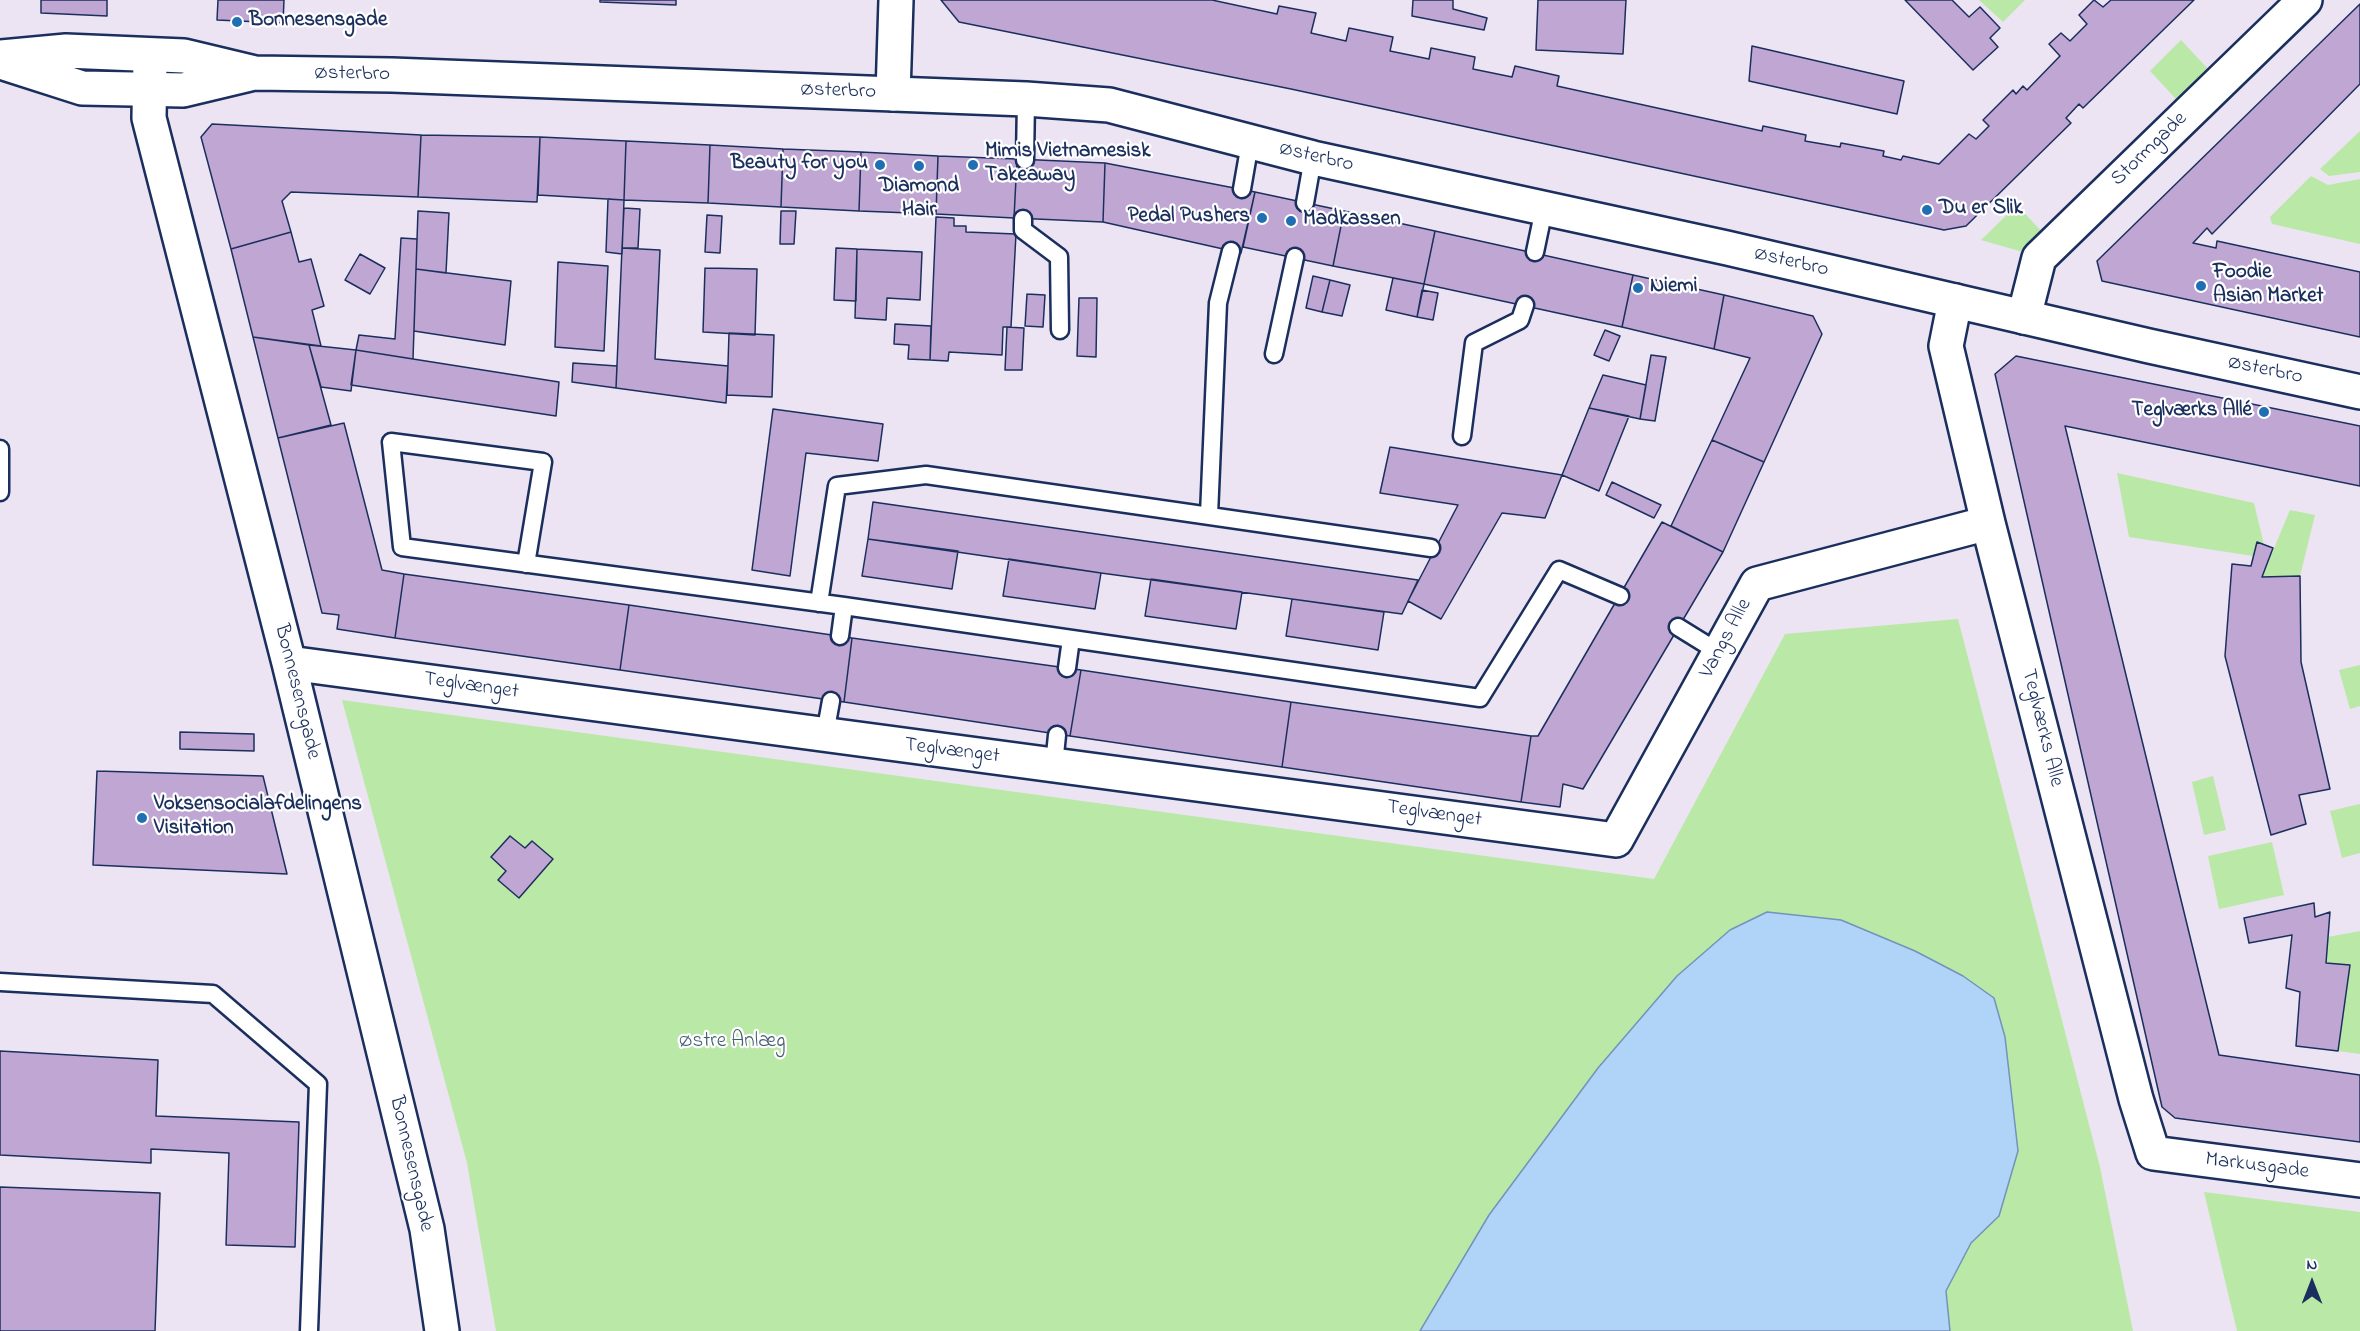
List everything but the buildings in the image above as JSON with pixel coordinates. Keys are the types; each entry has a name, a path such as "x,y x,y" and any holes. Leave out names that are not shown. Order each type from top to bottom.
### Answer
{"street":[{"path":"893,94 896,0"},
{"name":"Stormgade","path":"2024,317 2039,258 2305,0"},
{"name":"Østerbro","path":"0,57 66,51 184,56 255,73 392,75 1076,101 1109,105 1313,158 2360,392"},
{"name":"Bonnesensgade","path":"150,55 149,118 301,664 427,1229 442,1331"},
{"name":"Østerbro","path":"0,62 82,88 183,90 255,73"},
{"name":"Teglværks Alle","path":"1955,301 1946,346 1988,523 2133,1087 2153,1153"},
{"name":"Vangs Alle","path":"1616,840 1757,584 1988,523"},
{"name":"Teglvænget","path":"301,664 825,734 1056,750 1616,840"},
{"name":"Markusgade","path":"2153,1153 2360,1180"}],"lane":[{"path":"1025,160 1026,99"},
{"path":"1242,189 1250,143"},
{"path":"1305,203 1313,158"},
{"path":"1535,252 1544,209"},
{"path":"1023,219 1023,230 1059,258 1060,330"},
{"path":"1209,515 1218,303 1231,251"},
{"path":"1274,354 1295,258"},
{"path":"1462,436 1474,343 1520,320 1525,305"},
{"path":"526,564 543,462 391,442 402,547 526,564 844,606 1480,698 1559,570 1620,596"},
{"path":"0,449 0,492"},
{"path":"819,603 837,486 926,475 1431,548"},
{"path":"840,636 844,606"},
{"path":"1678,627 1726,642"},
{"path":"1067,668 1071,639"},
{"path":"825,734 831,701"},
{"path":"0,982 213,994 318,1084 309,1331"}],"green space":[{"path":"1979,0 2025,0 2003,22"},
{"path":"2181,40 2209,70 2176,99 2150,71"},
{"path":"2360,131 2360,172 2329,176 2320,169"},
{"path":"2311,176 2328,185 2360,179 2360,244 2272,224 2270,217"},
{"path":"2017,205 2043,233 2023,252 1981,240"},
{"path":"2117,473 2254,503 2264,545 2257,542 2253,556 2129,537"},
{"path":"2290,510 2315,515 2300,576 2262,577"},
{"name":"Østre Anlæg","path":"1958,619 2100,1167 2133,1331 496,1331 467,1163 342,700 1654,879 1785,634"},
{"path":"2360,665 2360,706 2350,709 2339,670"},
{"path":"2213,776 2226,830 2204,835 2192,782"},
{"path":"2360,804 2360,853 2342,858 2330,811"},
{"path":"2272,842 2284,895 2219,909 2208,856"},
{"path":"2360,931 2360,1054 2338,1051 2350,965 2326,963 2328,937"},
{"path":"2204,1192 2360,1212 2360,1331 2237,1331"}],"water":[{"path":"1767,912 1841,920 1915,951 1963,976 1994,998 2005,1037 2018,1151 1999,1216 1971,1243 1946,1291 1950,1331 1420,1331 1489,1215 1598,1068 1677,976 1730,930"}],"place":[{"name":"Bonnesensgade","path":"237,22"},
{"name":"Beauty for you","path":"880,165"},
{"name":"Mimis Vietnamesisk Takeaway","path":"973,165"},
{"name":"Diamond Hair","path":"919,166"},
{"name":"Du er Slik","path":"1927,210"},
{"name":"Pedal Pushers","path":"1262,218"},
{"name":"Madkassen","path":"1291,221"},
{"name":"Foodie Asian Market","path":"2201,286"},
{"name":"Niemi","path":"1638,288"},
{"name":"Teglværks Allé","path":"2264,412"},
{"name":"Voksensocialafdelingens Visitation","path":"142,818"}]}
